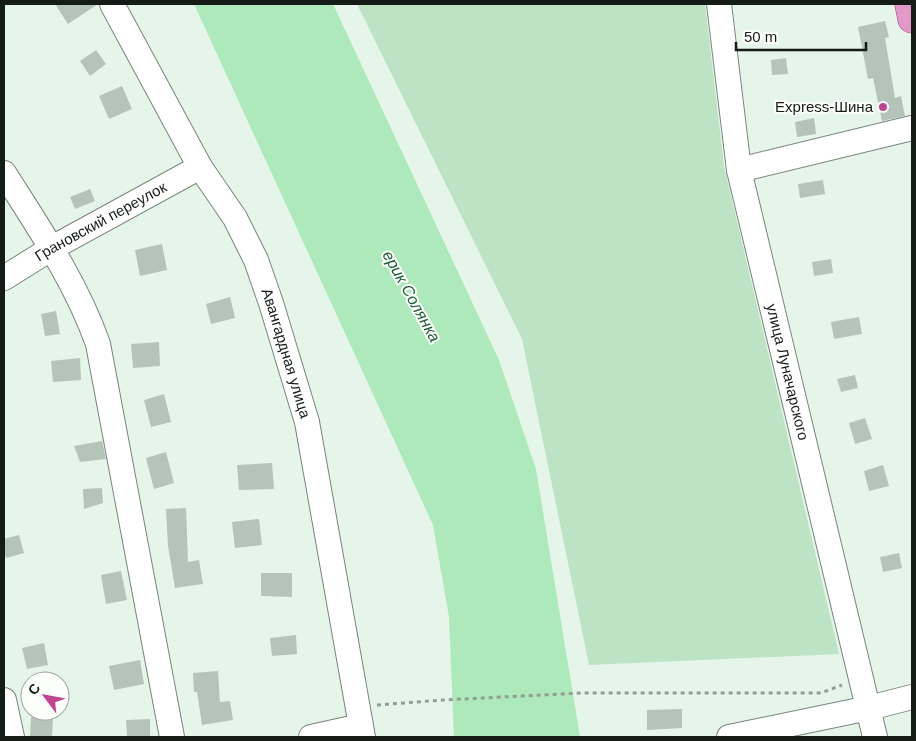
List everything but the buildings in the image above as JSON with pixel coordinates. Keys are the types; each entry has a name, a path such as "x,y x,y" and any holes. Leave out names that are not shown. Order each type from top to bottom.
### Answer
{"main road":[{"path":"909,4 912,19"}],"street":[{"name":"Авангардная улица","path":"112,4 200,167 236,218 256,260 272,303 307,422 360,724"},
{"name":"улица Луначарского","path":"719,4 739,170 875,737"},
{"path":"739,170 912,128"},
{"name":"Грановский переулок","path":"4,278 52,248 200,167"},
{"path":"4,174 52,248 87,314 98,344 172,737"},
{"path":"729,737 869,708 912,697"},
{"path":"4,700 12,737"},
{"path":"311,737 360,724"}],"path":[{"path":"360,724 443,700 581,693 821,692 862,679"}],"shaded area":[{"path":"357,4 705,4 724,166 839,654 589,665 522,339"}],"water":[{"name":"ерик Солянка","path":"194,4 333,4 499,360 536,469 580,737 454,737 449,617 433,525"}],"place":[{"name":"Express-Шина","path":"883,107"}]}
